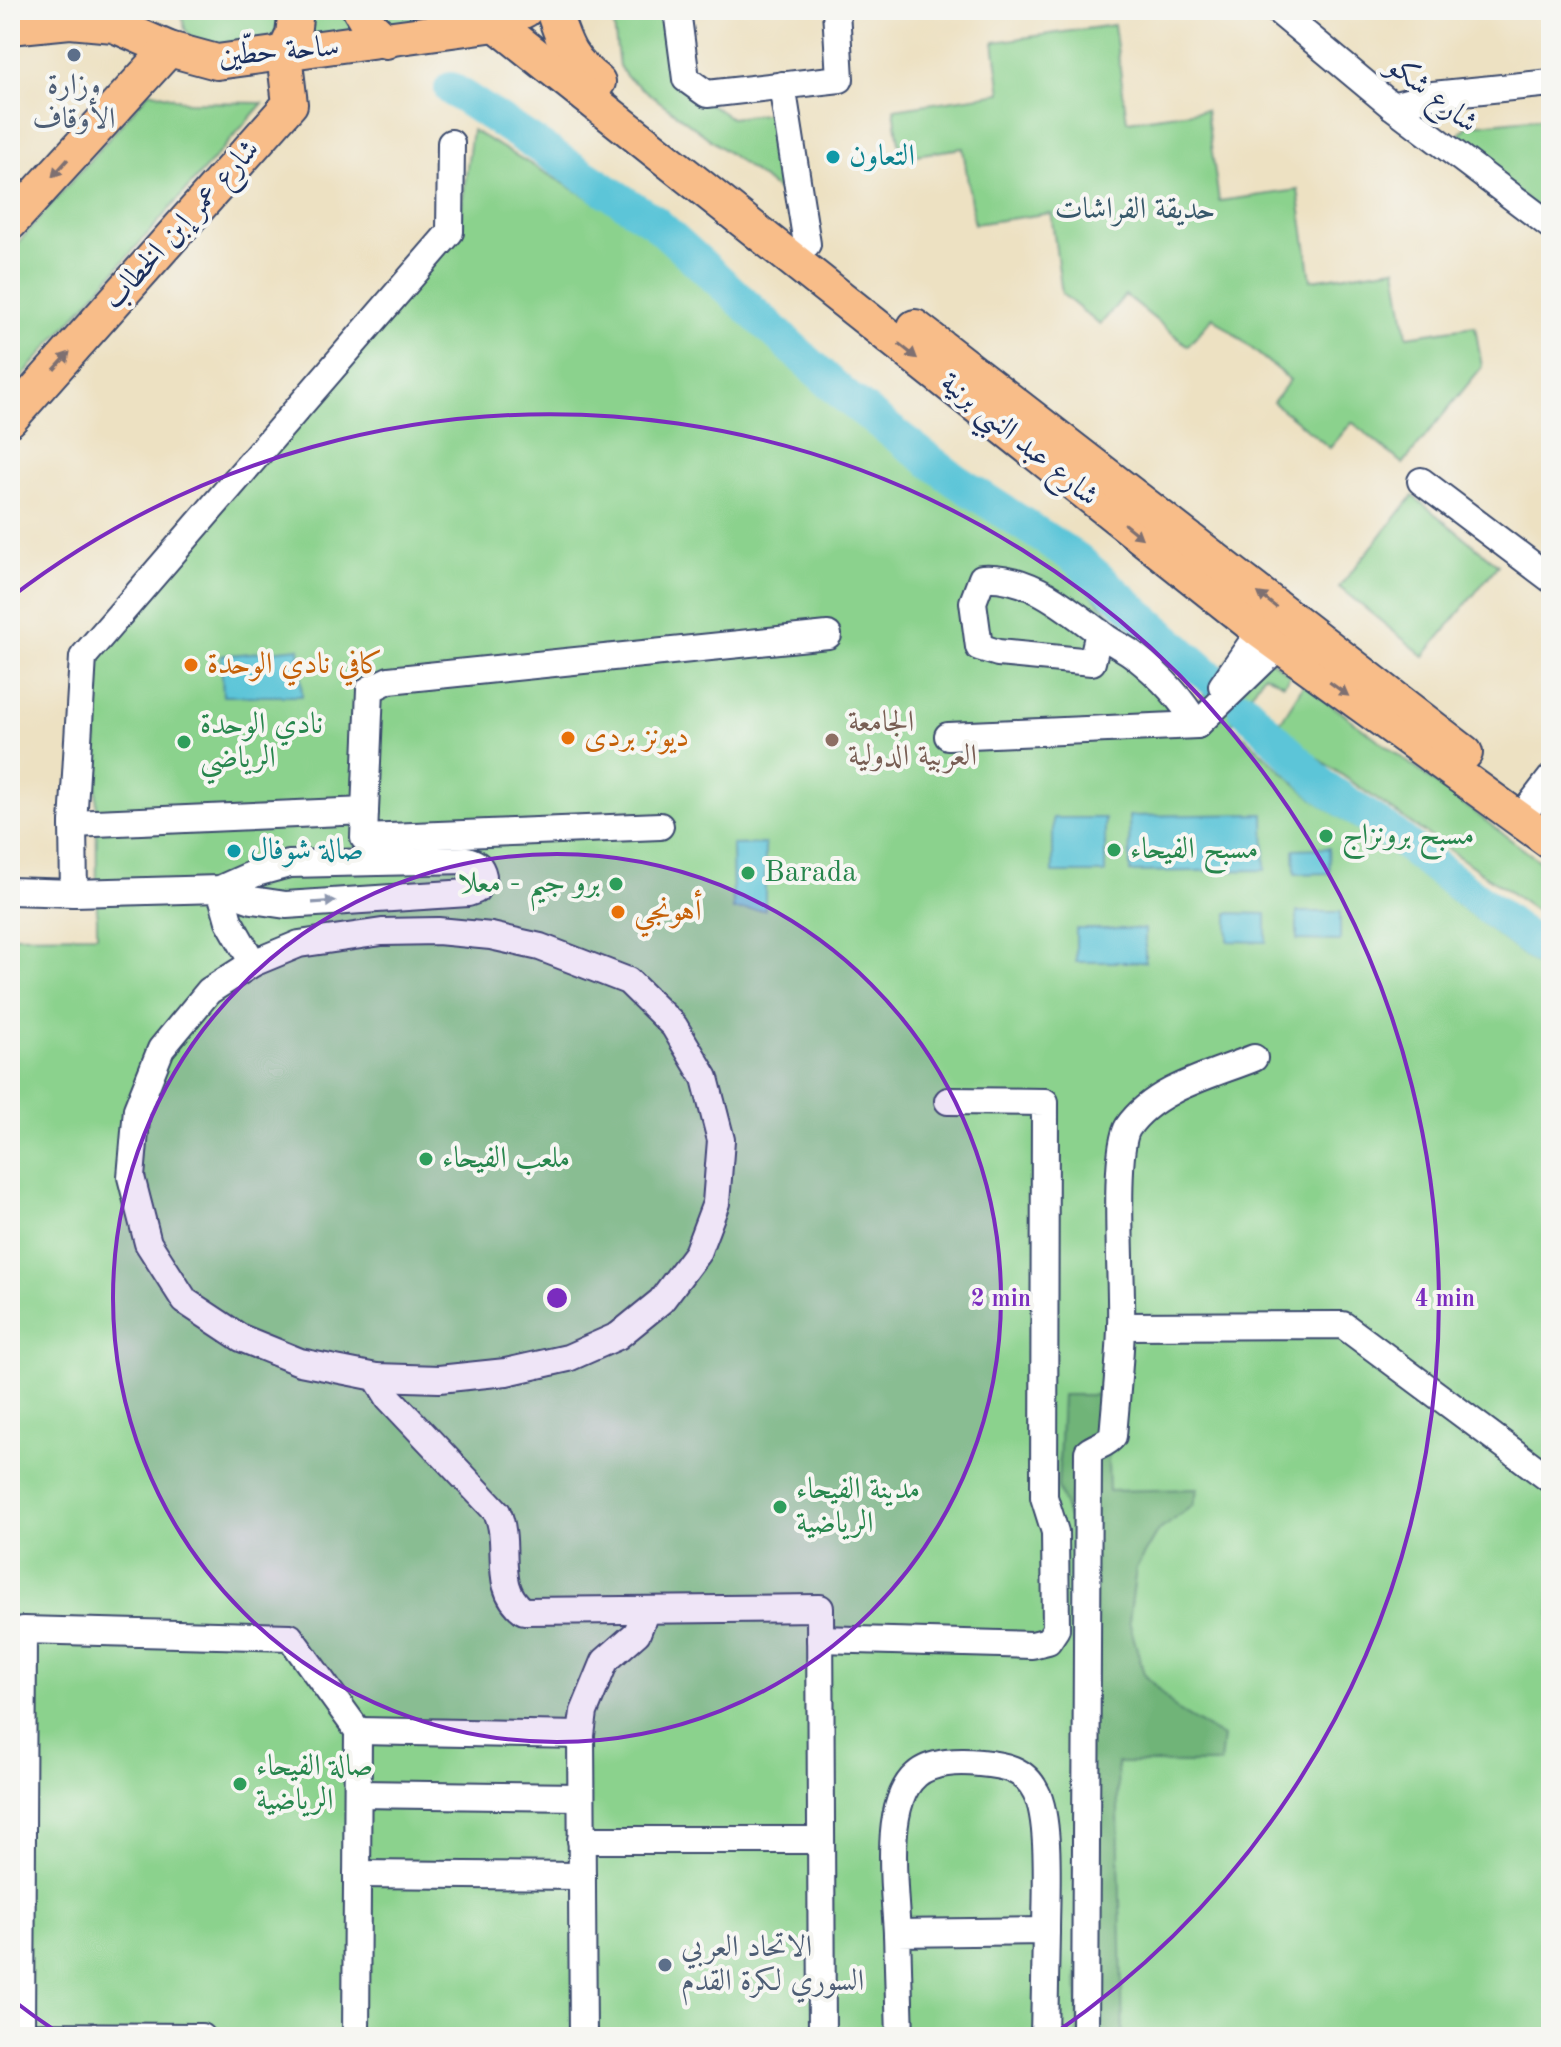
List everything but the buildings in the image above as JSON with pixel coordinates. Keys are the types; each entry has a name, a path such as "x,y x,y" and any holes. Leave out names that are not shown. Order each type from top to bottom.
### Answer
{"main road":[{"path":"10,223 169,49 150,18 149,10"},
{"name":"شارع عمر إبن الخطاب","path":"10,419 290,104 284,54 293,35 296,10"},
{"path":"360,10 369,25 386,41"},
{"name":"شارع عبد النبي برنية","path":"553,10 564,43 577,66 807,244 1544,800"},
{"name":"ساحة حطّين","path":"10,27 70,21 114,25 169,49 217,62 386,41 510,17"},
{"name":"شارع عبد النبي برنية","path":"510,17 1269,639 1551,842"}],"street":[{"path":"677,10 686,79 707,94 840,79 836,10"},
{"name":"شارع شكو","path":"1277,10 1392,106 1551,226"},
{"path":"1392,106 1433,95 1551,83"},
{"path":"782,85 807,244"},
{"path":"74,893 73,824 83,657 450,232 451,143"},
{"path":"1421,481 1551,579"},
{"path":"1099,632 1092,662 998,653 979,647 973,602 982,578 1001,577 1028,585 1133,654 1189,711 1207,717"},
{"path":"660,826 364,838 370,689 389,680 828,635"},
{"path":"1207,717 1223,684 1269,639"},
{"path":"948,736 1207,717"},
{"path":"73,824 365,811"},
{"path":"10,891 74,893 220,889 273,904 468,893 476,890 483,876 476,862 467,860 289,864 272,867 220,889"},
{"path":"272,867 273,904"},
{"path":"220,889 229,921 253,963"},
{"path":"438,931 540,947 628,981 674,1026 705,1078 721,1140 716,1203 697,1253 661,1301 618,1336 568,1358 506,1372 439,1379 376,1377 300,1362 241,1338 185,1301 148,1243 131,1177 137,1109 161,1049 209,991 253,963 299,944 382,932 438,931"},
{"path":"1085,2037 1088,1452 1107,1443 1113,1436 1121,1326 1120,1159 1126,1130 1143,1109 1174,1090 1254,1058"},
{"path":"820,1639 1032,1645 1048,1641 1056,1629 1055,1532 1044,1497 1045,1102 948,1101"},
{"path":"1121,1326 1343,1325 1551,1480"},
{"path":"376,1377 389,1398 497,1512 503,1525 507,1593 514,1604 524,1611 820,1608 822,2037"},
{"path":"583,2037 581,1735 584,1712 605,1661 637,1633 646,1610"},
{"path":"201,2037 21,2036 23,1630 290,1637 358,1731 356,2037"},
{"path":"358,1731 581,1735"},
{"path":"900,2037 894,1848 902,1792 917,1773 939,1765 965,1761 1014,1769 1027,1778 1038,1794 1045,1842 1044,2037"},
{"path":"358,1794 581,1797"},
{"path":"581,1840 821,1840"},
{"path":"357,1874 582,1876"},
{"path":"897,1933 1046,1931"}],"green space":[{"path":"181,10 284,10 276,32 265,43 236,51 193,39 185,29"},
{"path":"307,10 345,10 362,38 310,43"},
{"path":"368,10 524,10 389,28"},
{"path":"612,10 674,10 681,85 731,118 779,112 795,203 627,77 619,66"},
{"name":"حديقة الفراشات","path":"1114,25 1127,121 1206,110 1219,201 1298,190 1311,280 1396,268 1407,336 1475,326 1482,367 1403,464 1352,422 1330,448 1273,402 1290,380 1213,317 1188,346 1125,295 1100,325 1062,294 1051,213 974,224 963,148 901,157 894,109 1001,93 994,42"},
{"path":"150,91 188,102 263,103 10,390 10,252"},
{"path":"1551,117 1551,220 1460,144 1460,133 1469,125"},
{"name":"مدينة الفيحاء الرياضية","path":"472,130 647,232 837,405 948,491 1069,569 1194,709 1243,638 1290,675 1284,684 1264,674 1231,725 1313,799 1385,848 1551,977 1551,2037 10,2037 10,936 97,935 96,653 458,234"},
{"path":"1413,496 1498,565 1424,656 1339,587"},
{"path":"1304,684 1551,870 1551,921 1276,729"},
{"path":"1062,1395 1106,1395 1109,1491 1198,1489 1193,1505 1157,1532 1136,1568 1129,1621 1144,1674 1177,1710 1223,1737 1220,1763 1117,1763 1123,2037 1078,2037 1074,1535 1058,1487"}],"water":[{"path":"299,648 302,696 223,696 221,656"},
{"path":"1264,814 1265,870 1130,872 1129,816"},
{"path":"1053,818 1105,818 1105,873 1053,873"},
{"path":"765,844 765,910 733,910 732,845"},
{"path":"1329,848 1330,873 1295,874 1294,849"},
{"path":"1297,912 1340,912 1340,941 1297,940"},
{"path":"1228,913 1266,914 1266,942 1228,941"},
{"path":"1076,929 1145,929 1145,962 1076,962"}],"waterway":[{"path":"451,89 655,222 845,396 955,480 1077,559 1212,679"},
{"path":"1244,708 1323,786 1394,835 1551,956"}],"place":[{"name":"وزارة الأوقاف","path":"74,55"},
{"name":"التعاون","path":"833,157"},
{"name":"كافي نادي الوحدة","path":"191,665"},
{"name":"ديونز بردى","path":"568,738"},
{"name":"الجامعة العربية الدولية","path":"832,740"},
{"name":"نادي الوحدة الرياضي","path":"184,742"},
{"name":"مسبح برونزاج","path":"1326,836"},
{"name":"مسبح الفيحاء","path":"1114,850"},
{"name":"صالة شوفال","path":"234,851"},
{"name":"Barada","path":"748,873"},
{"name":"برو جيم - معلا","path":"616,884"},
{"name":"أهونجي","path":"618,912"},
{"name":"ملعب الفيحاء","path":"426,1159"},
{"name":"مدينة الفيحاء الرياضية","path":"780,1507"},
{"name":"صالة الفيحاء الرياضية","path":"240,1784"},
{"name":"الاتحاد العربي السوري لكرة القدم","path":"665,1965"}]}
